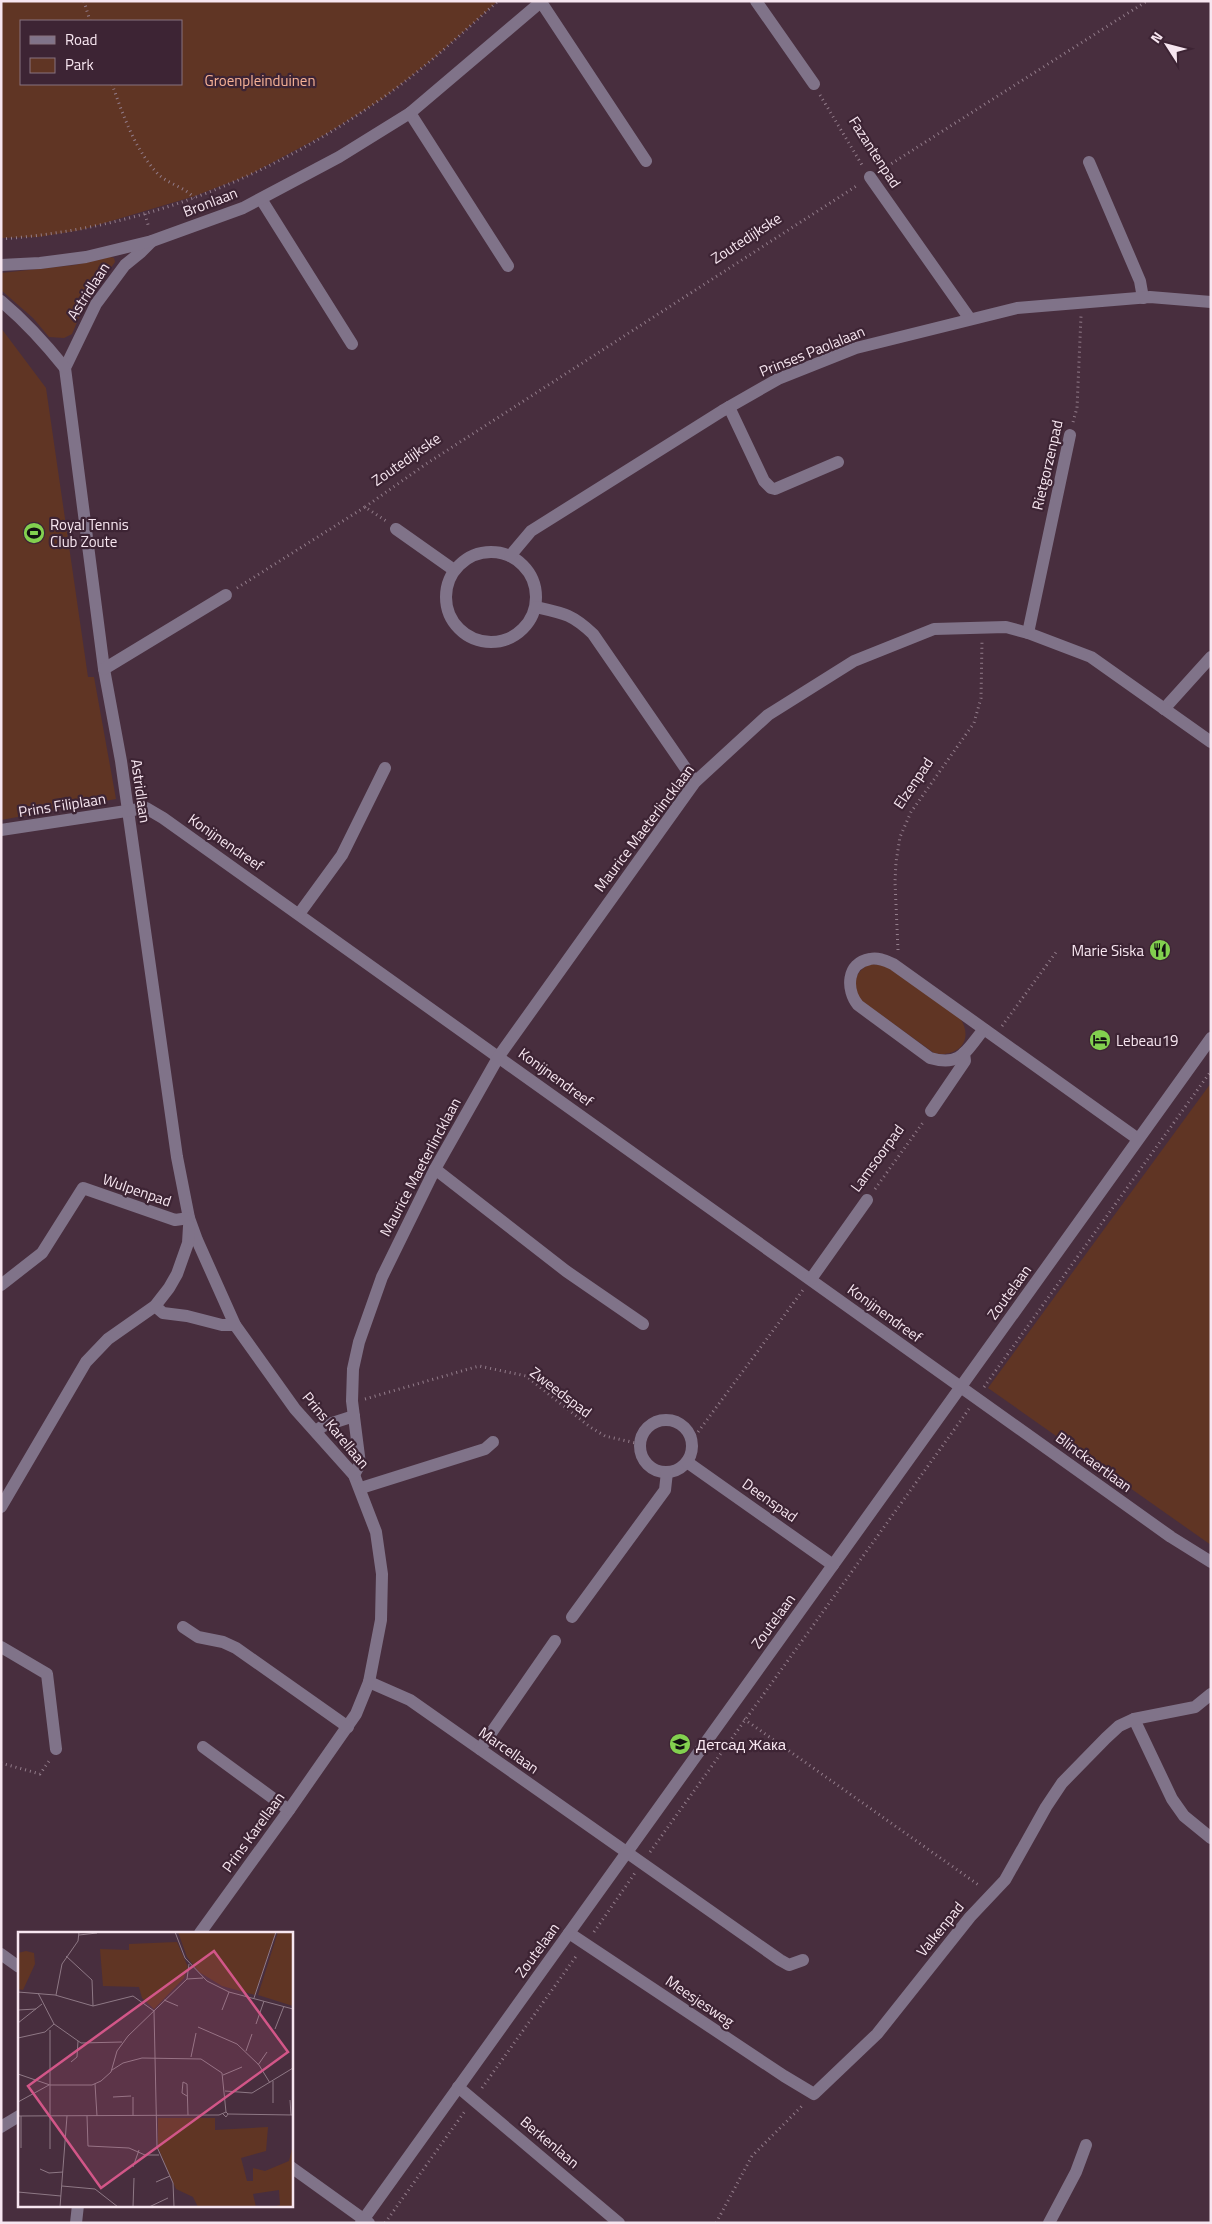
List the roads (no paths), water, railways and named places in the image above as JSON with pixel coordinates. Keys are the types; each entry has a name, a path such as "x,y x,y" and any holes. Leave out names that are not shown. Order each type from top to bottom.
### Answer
{"street":[{"path":"756,1 814,84"},
{"path":"542,2 646,161"},
{"name":"Bronlaan","path":"1,265 40,263 86,257 152,241 243,208 339,157 410,113 542,2"},
{"path":"410,113 508,266"},
{"path":"1090,162 1140,281 1143,298"},
{"name":"Fazantenpad","path":"870,177 970,319"},
{"path":"261,199 352,344"},
{"name":"Astridlaan","path":"152,241 125,265 96,304 65,368 104,669 127,811 177,1157 189,1218"},
{"name":"Prinses Paolalaan","path":"510,556 531,532 729,407 778,379 856,348 1017,308 1143,298 1211,302"},
{"path":"1,301 24,320 65,368"},
{"path":"729,407 764,481 771,488 775,489 838,462"},
{"name":"Rietgorzenpad","path":"1028,633 1070,434"},
{"path":"396,529 454,570"},
{"path":"495,552 510,556 523,564 532,576 536,591 536,607 530,620 521,632 508,639 494,642 480,641 455,625 448,612 447,591 454,570 466,560 480,553 495,552"},
{"path":"104,669 226,595"},
{"path":"536,607 565,613 579,620 593,634 695,782"},
{"name":"Maurice Maeterlincklaan","path":"354,1475 360,1464 352,1401 353,1369 367,1315 382,1277 435,1169 499,1056 695,782 768,715 854,661 934,629 1006,627 1028,633 1092,657 1211,742"},
{"path":"1164,708 1211,657"},
{"path":"299,914 342,855 385,768"},
{"name":"Konijnendreef","path":"127,811 146,808 163,818 961,1387"},
{"name":"Prins Filiplaan","path":"1,830 127,811"},
{"path":"989,1033 964,1054 952,1061 930,1058 858,1005 852,998 849,989 849,979 861,962 878,958 893,964 1138,1139"},
{"name":"Zoutelaan","path":"365,2222 568,1933 1211,1038"},
{"path":"931,1111 965,1061 964,1054"},
{"path":"435,1169 566,1271 643,1324"},
{"name":"Wulpenpad","path":"1,1284 42,1253 82,1188 175,1220 189,1218"},
{"name":"Lamsoorpad","path":"811,1280 867,1200"},
{"path":"1,1508 86,1362 108,1339 155,1306 177,1274 188,1243 189,1218"},
{"name":"Prins Karellaan","path":"189,1218 235,1325 295,1408 354,1475 361,1488 376,1532 382,1574 381,1620 369,1682 356,1714 201,1932"},
{"path":"155,1306 164,1313 187,1316 222,1325 235,1325"},
{"name":"Blinckaertlaan","path":"961,1387 1171,1537 1211,1562"},
{"path":"316,1431 323,1426 354,1416"},
{"path":"664,1420 672,1420 688,1430 692,1439 691,1455 687,1462 682,1467 668,1472 660,1472 647,1465 640,1451 640,1444 647,1427 664,1420"},
{"path":"361,1488 484,1449 493,1442"},
{"name":"Deenspad","path":"687,1462 833,1564"},
{"path":"572,1617 665,1490 668,1472"},
{"path":"183,1627 198,1637 223,1642 236,1648 348,1726"},
{"path":"480,1749 555,1641"},
{"path":"1,1647 47,1674 56,1749"},
{"name":"Marcellaan","path":"369,1682 410,1700 780,1960 789,1965 802,1960"},
{"name":"Valkenpad","path":"814,2094 877,2034 970,1917 1005,1880 1046,1807 1062,1783 1119,1726 1134,1720 1196,1707 1211,1694"},
{"path":"1134,1720 1172,1799 1184,1816 1211,1838"},
{"path":"203,1747 289,1810"},
{"name":"Meesjesweg","path":"568,1933 814,2094"},
{"path":"1,1954 18,1966"},
{"name":"Berkenlaan","path":"458,2087 620,2223"},
{"path":"1,2127 18,2117"},
{"path":"1049,2223 1072,2180 1086,2144"},
{"path":"292,2167 365,2222"},
{"path":"76,2223 78,2206"}],"place":[{"name":"Royal Tennis Club Zoute","path":"34,533"},
{"name":"Marie Siska","path":"1160,950"},
{"name":"Lebeau19","path":"1100,1040"},
{"name":"Детсад Жака","path":"680,1744"}],"park label":[{"name":"Groenpleinduinen","path":"260,80"}]}
